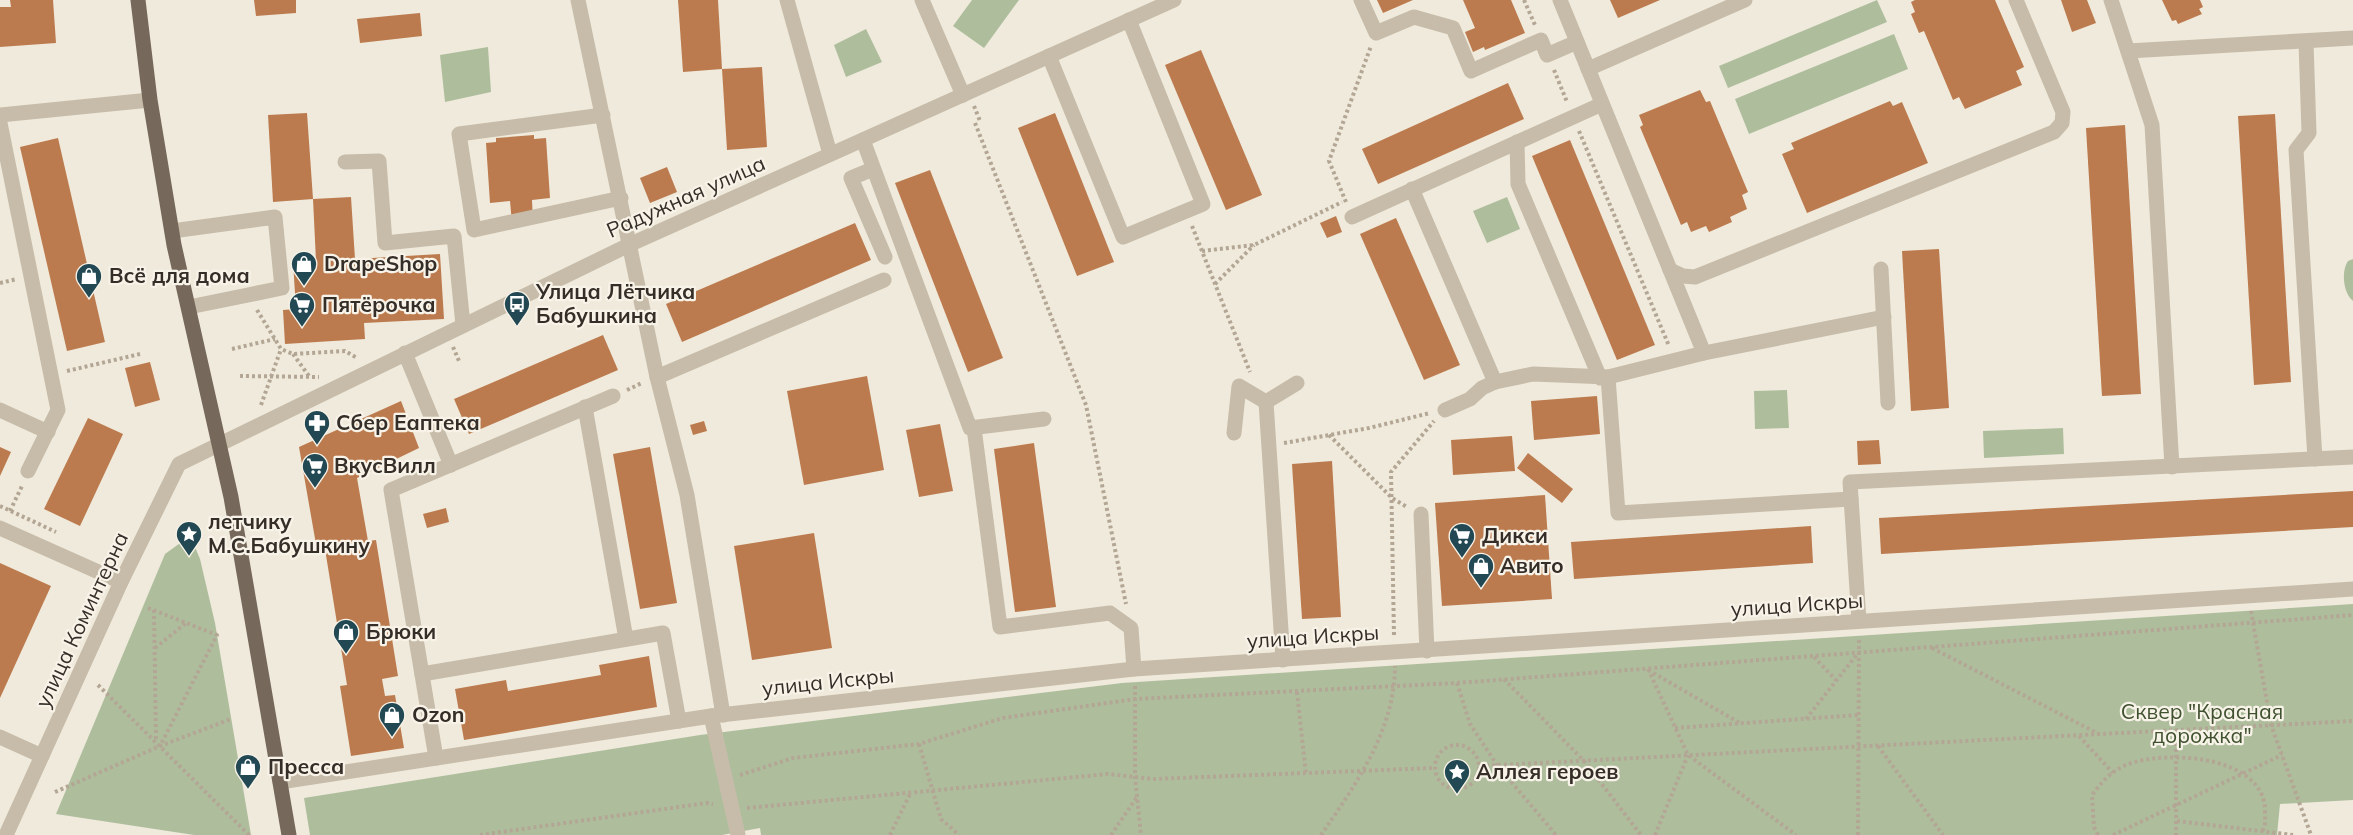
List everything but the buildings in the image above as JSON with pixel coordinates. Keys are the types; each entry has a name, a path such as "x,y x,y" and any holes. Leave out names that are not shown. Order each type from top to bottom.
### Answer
{"main road":[{"path":"138,0 150,100 172,231 245,571 289,835"}],"street":[{"path":"578,0 631,244 657,377 687,495 726,780 738,835"},
{"path":"787,0 830,154"},
{"path":"922,0 963,95"},
{"name":"Радужная улица","path":"219,443 631,244 1174,0"},
{"path":"1361,0 1376,33 1414,16 1453,28 1471,71 1541,40 1547,55 1576,42"},
{"path":"1560,0 1704,353"},
{"path":"1588,69 1745,0"},
{"path":"1670,270 1683,276 1695,277 2054,132 2062,123 2063,112 2016,0"},
{"path":"2111,0 2152,125 2172,467"},
{"path":"1049,56 1123,237 1203,204 1129,20"},
{"path":"2128,51 2353,38"},
{"path":"2306,42 2309,133 2296,150 2315,459"},
{"path":"0,115 150,100"},
{"path":"1352,217 1602,104"},
{"path":"603,115 459,134 474,231 621,198"},
{"path":"0,123 58,410 28,471"},
{"path":"863,140 970,428 1044,419"},
{"path":"1517,142 1518,184 1604,377 1618,513 1851,499"},
{"path":"345,162 379,161 385,243 454,236 463,325"},
{"path":"873,169 851,178 885,257"},
{"path":"1412,189 1495,382"},
{"path":"172,231 275,217 282,288 189,307"},
{"path":"1881,269 1888,402"},
{"path":"657,377 884,280"},
{"path":"1445,410 1470,399 1482,388 1495,382 1533,374 1604,377 1704,353 1884,317"},
{"path":"405,353 451,465"},
{"path":"1266,402 1297,383"},
{"path":"1234,433 1239,386 1266,402"},
{"path":"436,758 391,490 613,396"},
{"path":"1266,402 1283,660"},
{"path":"585,407 626,639"},
{"path":"0,410 48,432"},
{"path":"974,428 1000,627 1110,613 1131,628 1134,669"},
{"name":"улица Коминтерна","path":"6,835 121,582 179,464 219,443"},
{"path":"1859,621 1850,482 2353,457"},
{"path":"1421,514 1427,651"},
{"path":"0,528 121,582"},
{"name":"улица Искры","path":"280,782 717,715 1134,669 2353,589"},
{"path":"422,674 663,633 679,721"},
{"path":"0,737 42,756"}],"path":[{"path":"1524,0 1541,40"},
{"path":"1352,217 1329,161 1376,33"},
{"path":"1547,55 1675,360"},
{"path":"975,123 1086,405 1131,628"},
{"path":"1215,284 1254,245 1345,200"},
{"path":"1186,211 1253,380 1266,402"},
{"path":"1202,251 1254,245"},
{"path":"260,315 280,349 293,354 345,351 361,360"},
{"path":"232,349 275,339"},
{"path":"259,409 280,349"},
{"path":"51,375 140,354"},
{"path":"293,354 310,377"},
{"path":"240,376 325,377"},
{"path":"613,396 657,377"},
{"path":"1270,446 1445,410"},
{"path":"1321,835 1362,772 1377,745 1391,710 1395,687 1391,472 1445,410"},
{"path":"1329,435 1392,498 1421,514"},
{"path":"10,511 28,471"},
{"path":"0,506 63,535"},
{"path":"2249,596 2271,725 2312,835"},
{"path":"148,608 216,635 158,744"},
{"path":"154,610 158,744"},
{"path":"726,780 793,758 919,744 1003,718 1135,699 1457,683 2353,615"},
{"path":"1858,835 1859,621"},
{"path":"154,648 187,622"},
{"path":"1930,647 2100,734"},
{"path":"1806,719 1859,653"},
{"path":"1814,656 1836,680"},
{"path":"1134,669 1135,777 1141,835"},
{"path":"1648,669 1741,723"},
{"path":"1648,669 1688,755 1796,835"},
{"path":"1504,679 1584,761 1641,835"},
{"path":"1457,683 1470,724 1497,765 1556,835"},
{"path":"98,685 249,835"},
{"path":"1297,692 1306,774"},
{"path":"1675,728 1857,716"},
{"path":"56,792 158,744 231,719"},
{"path":"1479,766 2353,721"},
{"path":"2176,730 2176,835"},
{"path":"2079,735 2113,773"},
{"path":"919,744 941,819 959,835"},
{"path":"1456,744 1472,750 1479,766 1473,782 1458,789 1441,783 1434,768 1440,751 1456,744"},
{"path":"1877,746 1942,835"},
{"path":"1655,835 1688,755"},
{"path":"2113,835 2282,755"},
{"path":"2098,835 2094,827 2092,795 2105,777 2127,765 2176,757 2196,757 2236,769 2256,786 2265,806 2265,828 2262,831"},
{"path":"480,835 707,803 733,809 1108,774 1153,779 1434,768"},
{"path":"891,835 911,792"},
{"path":"1111,835 1137,796"},
{"path":"2177,821 2293,835"}],"green space":[{"path":"972,0 1019,0 984,48 953,26"},
{"path":"1877,0 1887,22 1728,88 1719,66"},
{"path":"866,29 882,62 846,77 834,45"},
{"path":"1894,34 1908,69 1749,134 1735,99"},
{"path":"488,47 491,92 445,102 440,55"},
{"path":"1507,197 1520,229 1487,243 1473,211"},
{"path":"2353,259 2353,301 2347,293 2344,276 2348,261"},
{"path":"1787,390 1789,428 1755,429 1754,391"},
{"path":"2063,428 2064,454 1984,458 1983,431"},
{"path":"183,541 195,547 200,559 215,623 251,835 194,835 56,814 165,554"},
{"name":"Сквер \"Красная дорожка\"","path":"2353,604 2353,800 2280,804 2277,835 761,835 760,828 722,835 310,835 304,798 700,735 1122,683"}],"place":[{"name":"DrapeShop","path":"304,287"},
{"name":"Всё для дома","path":"89,299"},
{"name":"Улица Лётчика Бабушкина","path":"517,327"},
{"name":"Пятёрочка","path":"302,328"},
{"name":"Сбер Еаптека","path":"317,446"},
{"name":"ВкусВилл","path":"315,489"},
{"name":"летчику М.С.Бабушкину","path":"189,557"},
{"name":"Дикси","path":"1462,559"},
{"name":"Авито","path":"1481,589"},
{"name":"Брюки","path":"346,655"},
{"name":"Ozon","path":"392,738"},
{"name":"Пресса","path":"248,790"},
{"name":"Аллея героев","path":"1457,795"}]}
